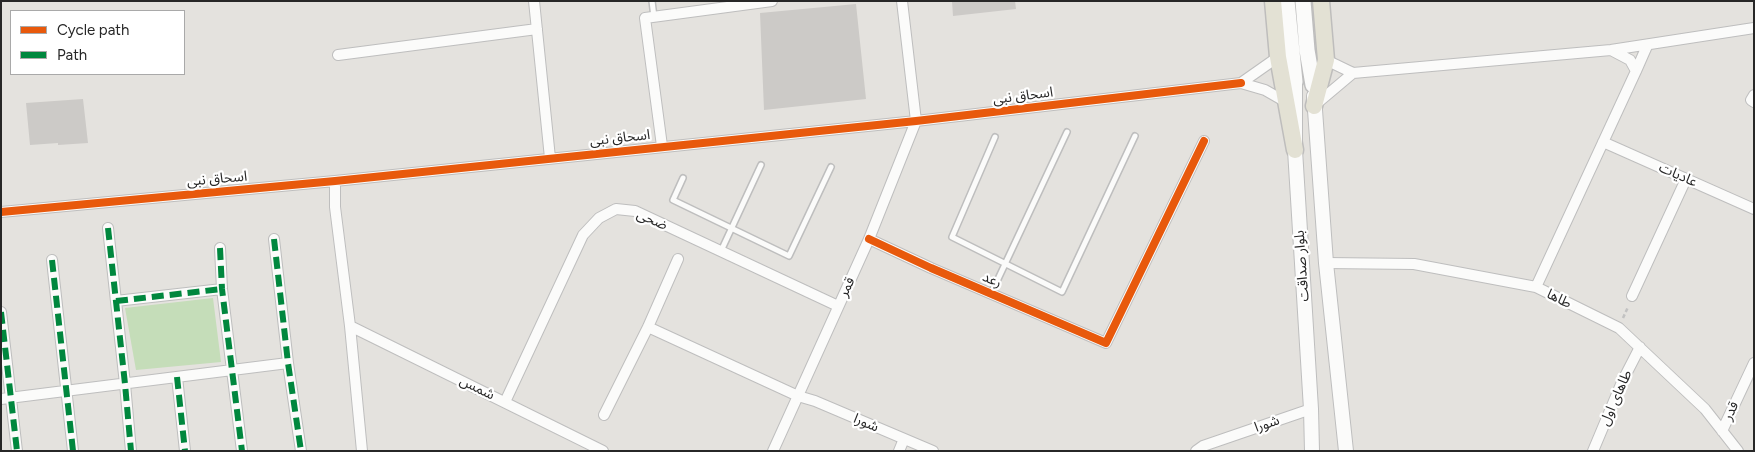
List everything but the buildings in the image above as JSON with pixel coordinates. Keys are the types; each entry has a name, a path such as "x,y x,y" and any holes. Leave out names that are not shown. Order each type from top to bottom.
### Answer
{"main road":[{"path":"1273,1 1284,53 1295,82"},
{"path":"1287,1 1284,53 1286,102 1295,150"},
{"path":"1303,1 1307,50 1313,85"},
{"path":"1314,106 1326,60 1321,1"}],"street":[{"path":"534,1 550,158"},
{"path":"662,146 645,18 772,1"},
{"path":"902,1 916,121"},
{"path":"1326,60 1353,73 1647,46 1754,28"},
{"path":"338,55 537,29"},
{"path":"1536,287 1647,46"},
{"path":"1611,50 1630,60 1636,70"},
{"path":"1240,83 1284,53"},
{"path":"1314,106 1353,73"},
{"name":"بلوار صداقت","path":"1295,82 1295,150 1312,451"},
{"path":"1240,83 1265,90 1286,102"},
{"name":"اسحاق نبی","path":"1,212 335,181 916,121 1240,83"},
{"name":"بلوار صداقت","path":"1313,85 1326,263 1346,451"},
{"path":"1754,95 1751,100 1754,102"},
{"name":"قمر","path":"773,451 869,239 916,121"},
{"name":"رعد","path":"869,239 931,268 1106,343 1204,141"},
{"name":"عادیات","path":"1602,142 1754,209"},
{"path":"1632,296 1686,179"},
{"path":"335,181 335,207 350,326 362,451"},
{"name":"ضحی","path":"505,402 583,235 599,218 616,209 635,212 838,306"},
{"path":"108,228 126,384 131,451"},
{"path":"274,239 288,363 301,451"},
{"path":"220,248 222,289 242,451"},
{"path":"604,415 648,327 678,259"},
{"path":"52,260 73,451"},
{"name":"طاها","path":"1326,263 1414,264 1536,287 1619,328 1705,409 1738,451"},
{"path":"116,301 222,289"},
{"path":"1,312 6,399 16,451"},
{"name":"شمس","path":"350,326 603,451"},
{"name":"شورا","path":"648,327 798,396 815,401 933,451"},
{"name":"طاهای اول","path":"1593,451 1622,382 1640,346"},
{"path":"6,399 288,363"},
{"name":"قدر","path":"1722,431 1754,363"},
{"path":"177,377 185,451"},
{"name":"شورا","path":"1196,451 1203,446 1311,409"},
{"path":"899,451 904,439"}],"lane":[{"path":"652,1 654,17"},
{"path":"992,294 1067,132"},
{"path":"995,137 952,237 1062,292 1135,136"},
{"path":"721,251 761,165"},
{"path":"683,178 673,200 789,256 831,167"}],"path":[{"path":"1619,328 1632,296"}],"green space":[{"path":"213,298 221,362 136,370 125,308"}],"marked path":[{"path":"108,228 131,451"},
{"path":"274,239 288,363 301,451"},
{"path":"220,248 222,289 242,451"},
{"path":"52,260 73,451"},
{"path":"116,301 222,289"},
{"path":"1,312 17,451"},
{"path":"177,377 185,451"}],"cycle path":[{"path":"1,212 335,181 916,121 1241,83"},
{"path":"869,239 931,268 1106,343 1204,141"}]}
